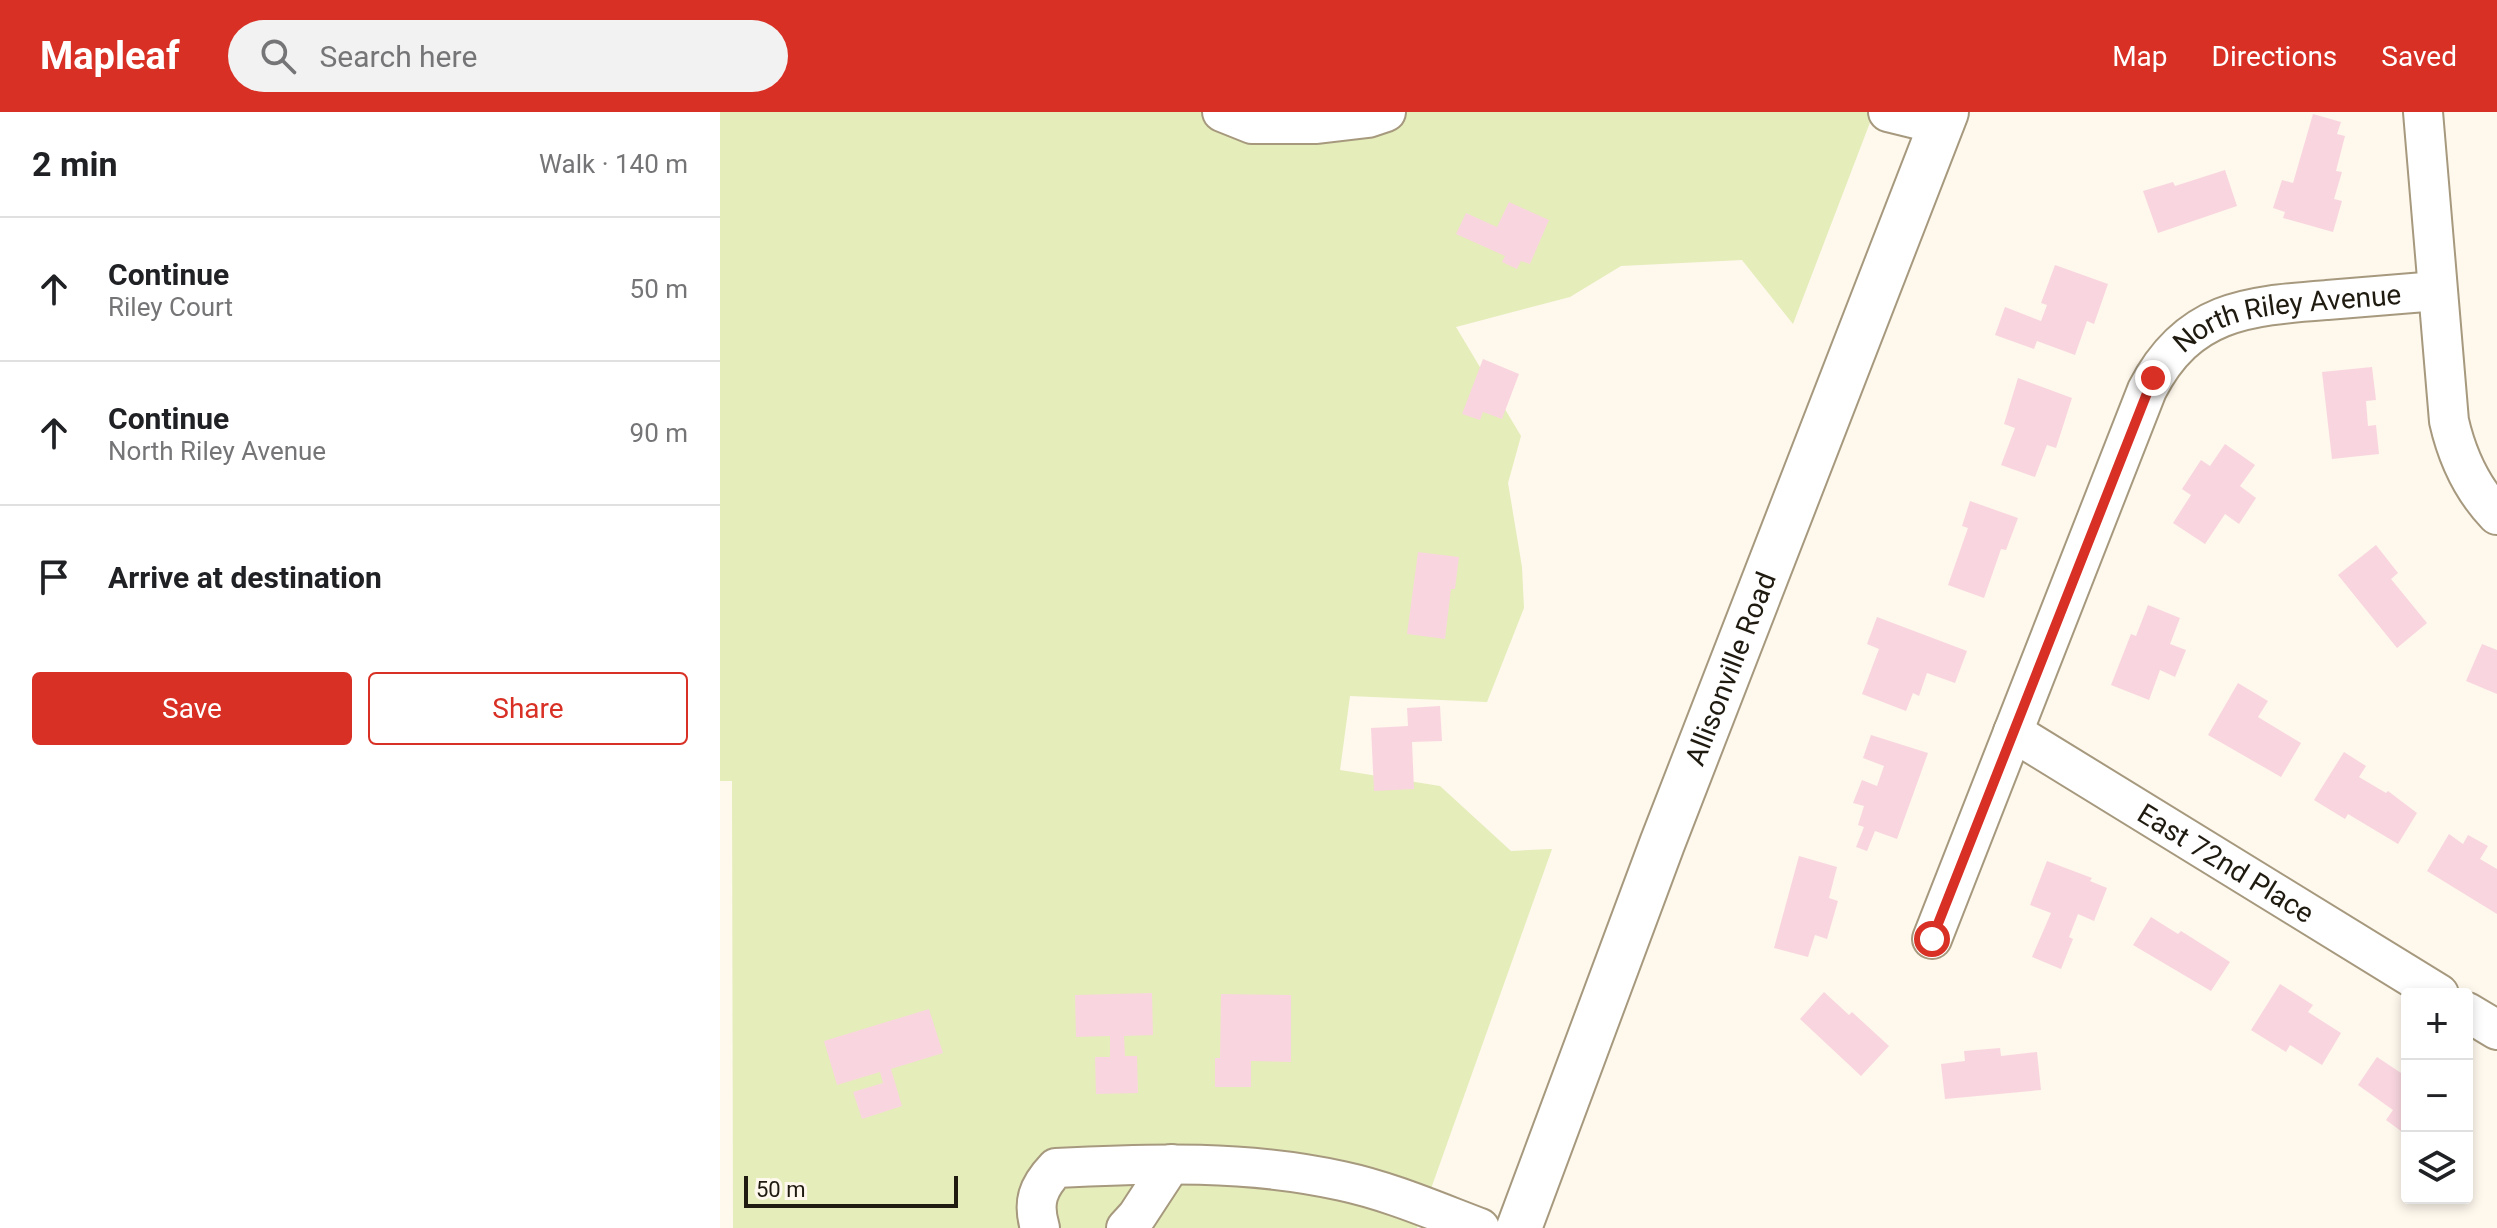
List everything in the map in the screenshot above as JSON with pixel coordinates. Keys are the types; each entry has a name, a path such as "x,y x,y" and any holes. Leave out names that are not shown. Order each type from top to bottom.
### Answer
{"main road":[{"name":"Allisonville Road","path":"1519,1228 1662,844 1944,118"}],"street":[{"path":"1222,112 1252,124 1317,124 1368,118 1386,112"},
{"path":"1888,112 1944,118"},
{"path":"2423,112 2445,396 2452,434 2473,484 2497,515"},
{"name":"North Riley Avenue","path":"1932,939 2147,390 2169,356 2188,337 2210,322 2247,308 2437,291"},
{"name":"East 72nd Place","path":"2013,732 2429,988"},
{"path":"2473,1016 2497,1030"},
{"path":"1126,1228 1171,1164"},
{"path":"1040,1228 1037,1201 1041,1183 1056,1168 1171,1164 1264,1167 1344,1181 1480,1228"}],"green space":[{"path":"720,112 1874,112 1793,324 1742,260 1621,266 1570,297 1456,327 1521,436 1508,483 1522,567 1524,608 1487,702 1350,696 1340,770 1440,786 1511,851 1552,849 1417,1228 733,1228 732,781 720,781"}],"building":[{"path":"2313,114 2341,122 2337,134 2345,136 2336,171 2342,172 2334,199 2342,201 2333,232 2283,218 2285,212 2273,208 2282,180 2293,183"},
{"path":"2225,170 2237,206 2158,233 2143,191 2173,182 2175,186"},
{"path":"1509,202 1549,220 1530,264 1521,261 1517,269 1502,262 1505,256 1456,234 1466,213 1497,227"},
{"path":"2055,265 2108,284 2094,324 2087,321 2075,355 2037,341 2034,349 1995,335 2005,307 2041,321 2047,305 2041,303"},
{"path":"1483,359 1519,374 1502,419 1483,412 1480,420 1462,414"},
{"path":"2372,367 2376,400 2366,401 2368,426 2376,425 2379,454 2332,459 2322,372"},
{"path":"2018,378 2072,398 2056,448 2047,445 2035,477 2001,465 2015,428 2004,424"},
{"path":"2225,444 2255,465 2240,486 2256,498 2239,524 2225,514 2205,544 2173,523 2191,495 2182,489 2201,460 2210,466"},
{"path":"1970,501 2018,518 2006,550 2001,549 1984,598 1948,585 1968,528 1962,526"},
{"path":"2376,545 2398,573 2391,579 2427,623 2397,648 2338,575"},
{"path":"1418,552 1459,557 1455,589 1451,589 1445,639 1407,634"},
{"path":"2148,605 2180,618 2170,644 2186,650 2175,677 2160,670 2149,700 2111,685 2131,634 2136,636"},
{"path":"1877,617 1967,651 1955,683 1927,673 1919,696 1913,693 1906,711 1862,694 1879,649 1867,644"},
{"path":"2482,644 2497,650 2497,694 2466,681"},
{"path":"2238,683 2268,701 2258,717 2301,743 2281,777 2208,735"},
{"path":"1440,706 1442,741 1412,742 1414,789 1374,791 1371,728 1408,726 1407,708"},
{"path":"1871,735 1928,753 1897,839 1875,831 1867,851 1856,847 1864,827 1858,825 1864,806 1853,803 1862,780 1877,786 1884,766 1863,758"},
{"path":"2344,752 2366,766 2359,777 2386,793 2388,791 2417,813 2398,844 2348,814 2345,819 2314,800"},
{"path":"2449,834 2463,844 2468,835 2488,846 2480,859 2497,869 2497,914 2427,871"},
{"path":"1799,856 1837,867 1829,898 1838,901 1827,939 1815,935 1808,957 1774,948"},
{"path":"2047,861 2092,878 2090,881 2107,888 2094,921 2078,914 2069,937 2073,939 2061,969 2032,957 2051,913 2030,905"},
{"path":"2151,917 2178,934 2181,931 2230,962 2211,991 2133,945"},
{"path":"2280,984 2313,1005 2308,1012 2341,1033 2322,1065 2290,1045 2286,1052 2251,1030"},
{"path":"1824,992 1849,1015 1852,1012 1889,1046 1861,1076 1800,1019"},
{"path":"1152,993 1153,1035 1124,1036 1125,1056 1137,1056 1138,1093 1096,1094 1095,1057 1110,1057 1110,1036 1076,1037 1075,995"},
{"path":"1221,994 1291,995 1291,1062 1251,1061 1251,1087 1215,1087 1215,1058 1220,1058"},
{"path":"929,1009 943,1053 891,1069 902,1106 862,1119 853,1092 883,1083 880,1072 837,1085 824,1041"},
{"path":"2000,1048 2001,1056 2037,1052 2041,1090 1945,1099 1941,1064 1965,1061 1964,1051"},
{"path":"2377,1057 2401,1073 2401,1131 2386,1120 2393,1110 2358,1085"}],"route":[{"path":"1932,939 2153,378"}]}
